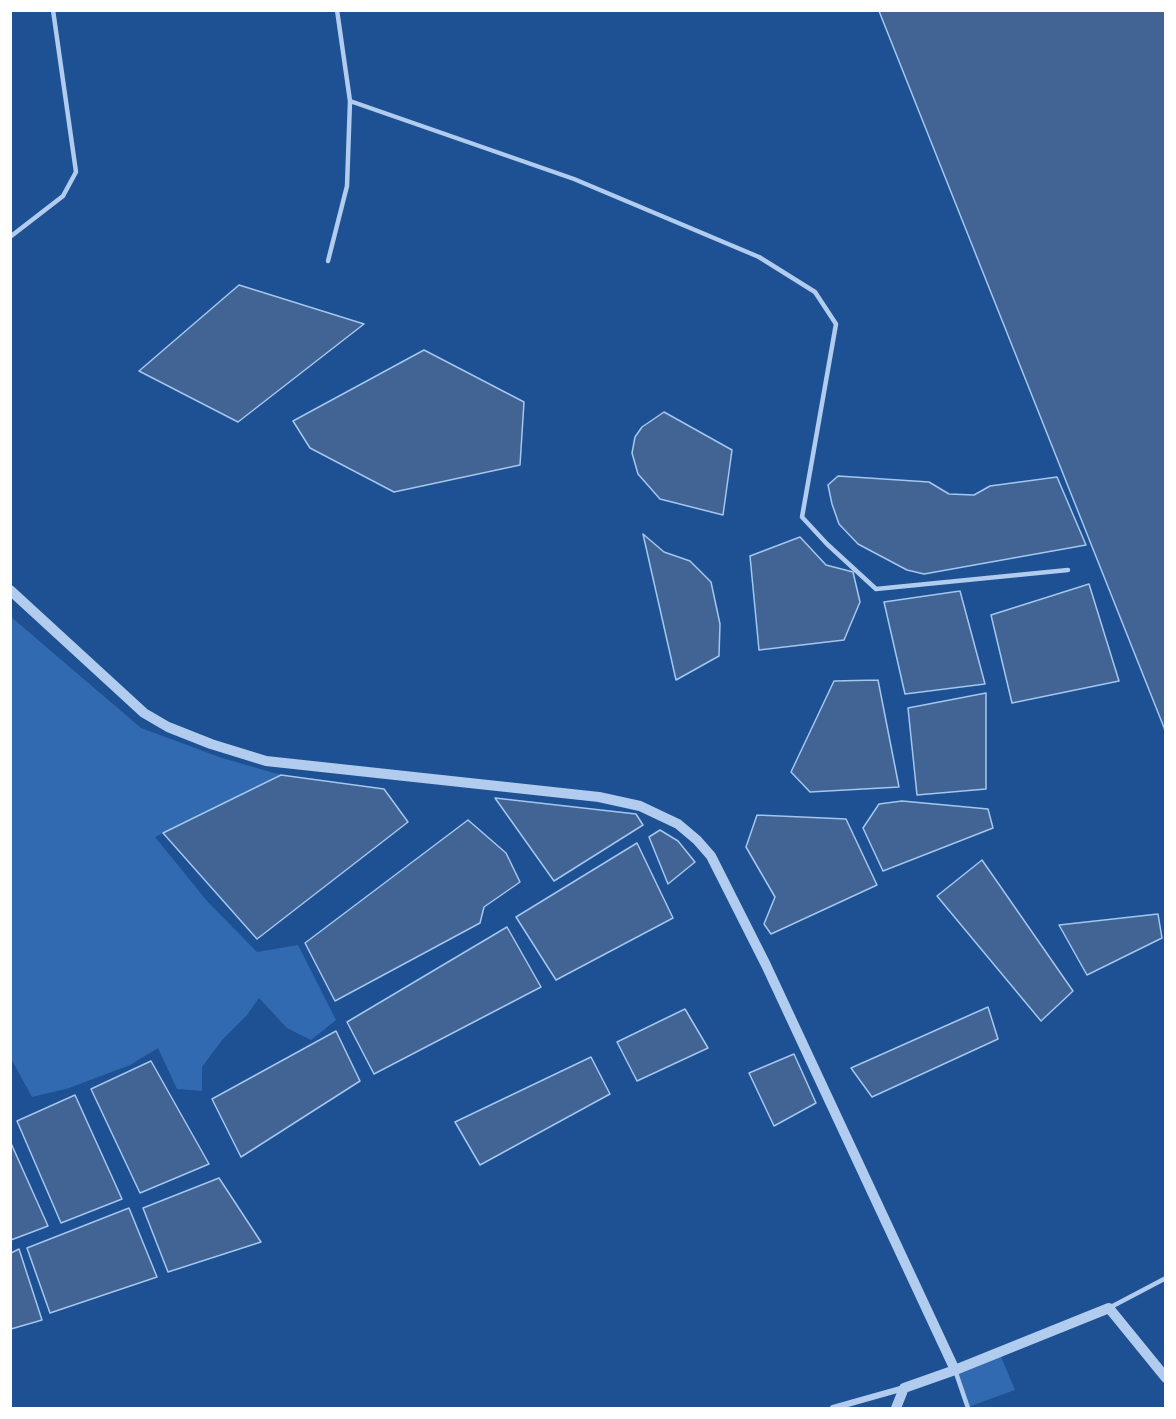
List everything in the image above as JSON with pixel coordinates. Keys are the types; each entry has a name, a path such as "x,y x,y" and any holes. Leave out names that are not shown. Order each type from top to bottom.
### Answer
{"street":[{"path":"10,590 144,713 168,727 211,744 266,761 599,797 640,806 678,824 711,856 766,965 955,1370"},
{"path":"833,1408 904,1388 955,1370 1109,1308 1166,1378"},
{"path":"896,1408 904,1388"}],"lane":[{"path":"10,237 63,196 76,172 53,10"},
{"path":"328,261 347,186 350,100 337,10"},
{"path":"350,100 584,184 759,257 815,292 836,324 802,517 876,589 1068,570"},
{"path":"1109,1308 1166,1278"},
{"path":"955,1370 968,1408"}],"shaded area":[{"path":"879,11 1165,11 1165,730"},
{"path":"239,285 364,324 238,422 139,371"},
{"path":"424,350 524,402 520,465 394,492 310,448 293,421"},
{"path":"664,412 732,450 723,515 660,499 638,474 632,453 635,437 642,427"},
{"path":"838,476 929,482 949,494 974,495 990,486 1057,477 1086,545 924,574 907,570 858,544 839,524 828,485"},
{"path":"643,534 664,552 690,561 711,582 720,624 719,656 676,680"},
{"path":"800,537 826,565 853,572 860,602 844,640 759,650 750,556"},
{"path":"1089,584 1119,681 1012,703 991,615"},
{"path":"960,591 985,684 905,694 884,602"},
{"path":"10,616 141,728 222,758 281,775 155,837 207,901 257,952 298,945 336,1020 311,1040 287,1028 259,998 202,1067 202,1091 177,1089 158,1048 130,1065 69,1088 32,1097 10,1060"},
{"path":"878,680 899,787 810,792 791,772 834,681"},
{"path":"986,693 986,789 917,795 908,708"},
{"path":"281,775 384,789 408,822 257,939 163,833"},
{"path":"495,798 636,814 643,825 554,881"},
{"path":"902,801 988,809 993,828 883,871 863,828 879,804"},
{"path":"757,815 846,819 877,885 771,934 764,924 775,897 746,847"},
{"path":"468,820 506,853 520,882 484,907 480,923 335,1001 305,943"},
{"path":"660,830 678,841 695,862 668,884 649,837"},
{"path":"637,843 673,918 556,980 516,917"},
{"path":"982,860 1073,991 1041,1021 937,896"},
{"path":"1158,914 1162,938 1087,975 1059,925"},
{"path":"507,927 541,987 374,1074 347,1022"},
{"path":"988,1007 998,1039 872,1097 851,1068"},
{"path":"685,1009 708,1048 637,1081 617,1042"},
{"path":"336,1031 360,1081 241,1157 212,1099"},
{"path":"794,1054 816,1103 774,1126 749,1073"},
{"path":"591,1057 610,1094 480,1165 455,1122"},
{"path":"151,1061 209,1164 140,1193 91,1089"},
{"path":"75,1095 122,1199 61,1223 17,1121"},
{"path":"10,1141 48,1226 11,1240 10,1240"},
{"path":"219,1178 261,1242 168,1272 143,1208"},
{"path":"129,1208 157,1277 50,1313 27,1248"},
{"path":"19,1249 42,1320 11,1329 11,1253"},
{"path":"999,1352 1015,1390 968,1407 955,1370"}]}
